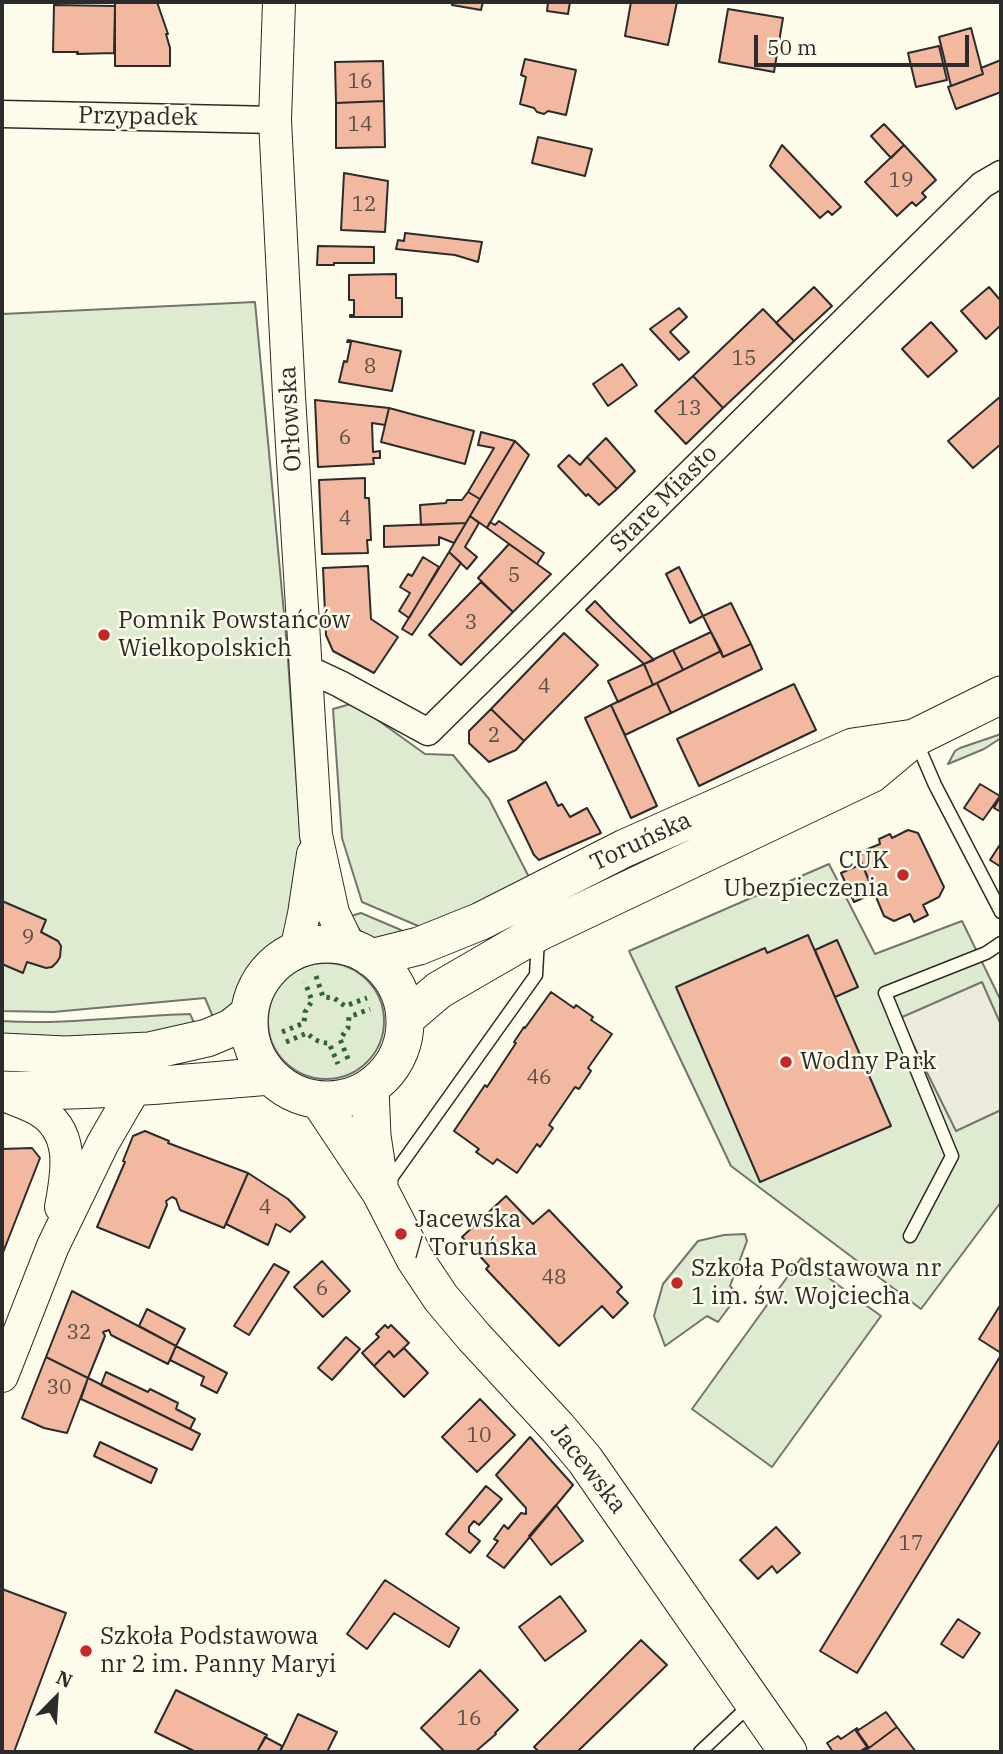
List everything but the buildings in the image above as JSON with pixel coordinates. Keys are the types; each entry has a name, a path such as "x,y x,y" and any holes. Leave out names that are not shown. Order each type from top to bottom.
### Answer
{"main road":[{"name":"Toruńska","path":"405,1019 439,990 539,932 871,774 914,738 1001,695"},
{"name":"Toruńska","path":"360,953 419,946 481,921 625,848 853,747 914,738"},
{"path":"337,945 360,953 382,967 403,1004 405,1019 402,1045 390,1069 370,1088 339,1100 319,1100 284,1088 259,1062 249,1030 253,998 264,976 282,959 309,946 337,945"},
{"path":"2,1052 65,1055 149,1051 207,1038 231,1028 249,1014"},
{"path":"2,1092 270,1076"},
{"name":"Jacewska","path":"370,1088 372,1136 381,1193"},
{"name":"Jacewska","path":"319,1100 381,1193 415,1259 441,1298 585,1460 789,1752"}],"street":[{"name":"Orłowska","path":"278,2 275,120 316,835 333,912 360,953"},
{"name":"Przypadek","path":"2,114 275,120"},
{"name":"Stare Miasto","path":"306,668 428,732 982,185 1001,174"},
{"name":"Orłowska","path":"296,951 316,835"},
{"path":"2,1376 53,1246 103,1143 136,1086"},
{"path":"2,1092 38,1110 55,1123 61,1137 68,1162 67,1180 53,1246"}],"lane":[{"path":"914,738 935,785 1001,912"},
{"path":"381,1193 536,975 539,932"},
{"path":"910,1236 951,1156 885,993 986,953 1001,943"},
{"path":"700,1752 753,1702"}],"green space":[{"path":"255,302 287,646 301,845 298,898 282,942 251,974 236,1005 215,1022 205,998 53,1012 2,1011 2,314"},
{"path":"354,703 425,754 453,755 489,799 531,881 430,931 362,902 342,838 333,709"},
{"path":"1001,734 1001,738 984,749 948,764 955,751 960,748"},
{"path":"829,864 875,954 962,921 1001,1001 1001,1202 921,1309 731,1166 629,951"},
{"path":"361,913 401,930 407,940 380,941 367,937 351,916"},
{"path":"326,963 348,968 367,980 379,999 384,1021 379,1043 367,1062 348,1074 326,1079 304,1074 285,1062 273,1043 268,1021 273,999 285,980 304,968"},
{"path":"190,1014 197,1029 158,1041 2,1034 2,1021 73,1021"},
{"path":"745,1234 747,1241 730,1286 738,1295 718,1322 707,1316 665,1346 654,1316 663,1284 698,1241 724,1235"},
{"path":"801,1258 881,1316 772,1467 692,1409"}],"shaded area":[{"path":"982,982 1001,1025 1001,1110 956,1131 900,1018"}],"hedge":[{"path":"316,976 323,997 334,998 345,1006 367,998"},
{"path":"282,1032 304,1023 305,1012 312,1001 305,982"},
{"path":"348,1059 340,1039 348,1028 349,1017 370,1009"},
{"path":"286,1042 307,1033 317,1041 329,1043 338,1064"}],"place":[{"name":"Pomnik Powstańców Wielkopolskich","path":"104,635"},
{"name":"CUK Ubezpieczenia","path":"903,875"},
{"name":"Wodny Park","path":"786,1062"},
{"name":"Jacewska / Toruńska","path":"401,1234"},
{"name":"Szkoła Podstawowa nr 1 im. św. Wojciecha","path":"677,1283"},
{"name":"Szkoła Podstawowa nr 2 im. Panny Maryi","path":"86,1651"}]}
